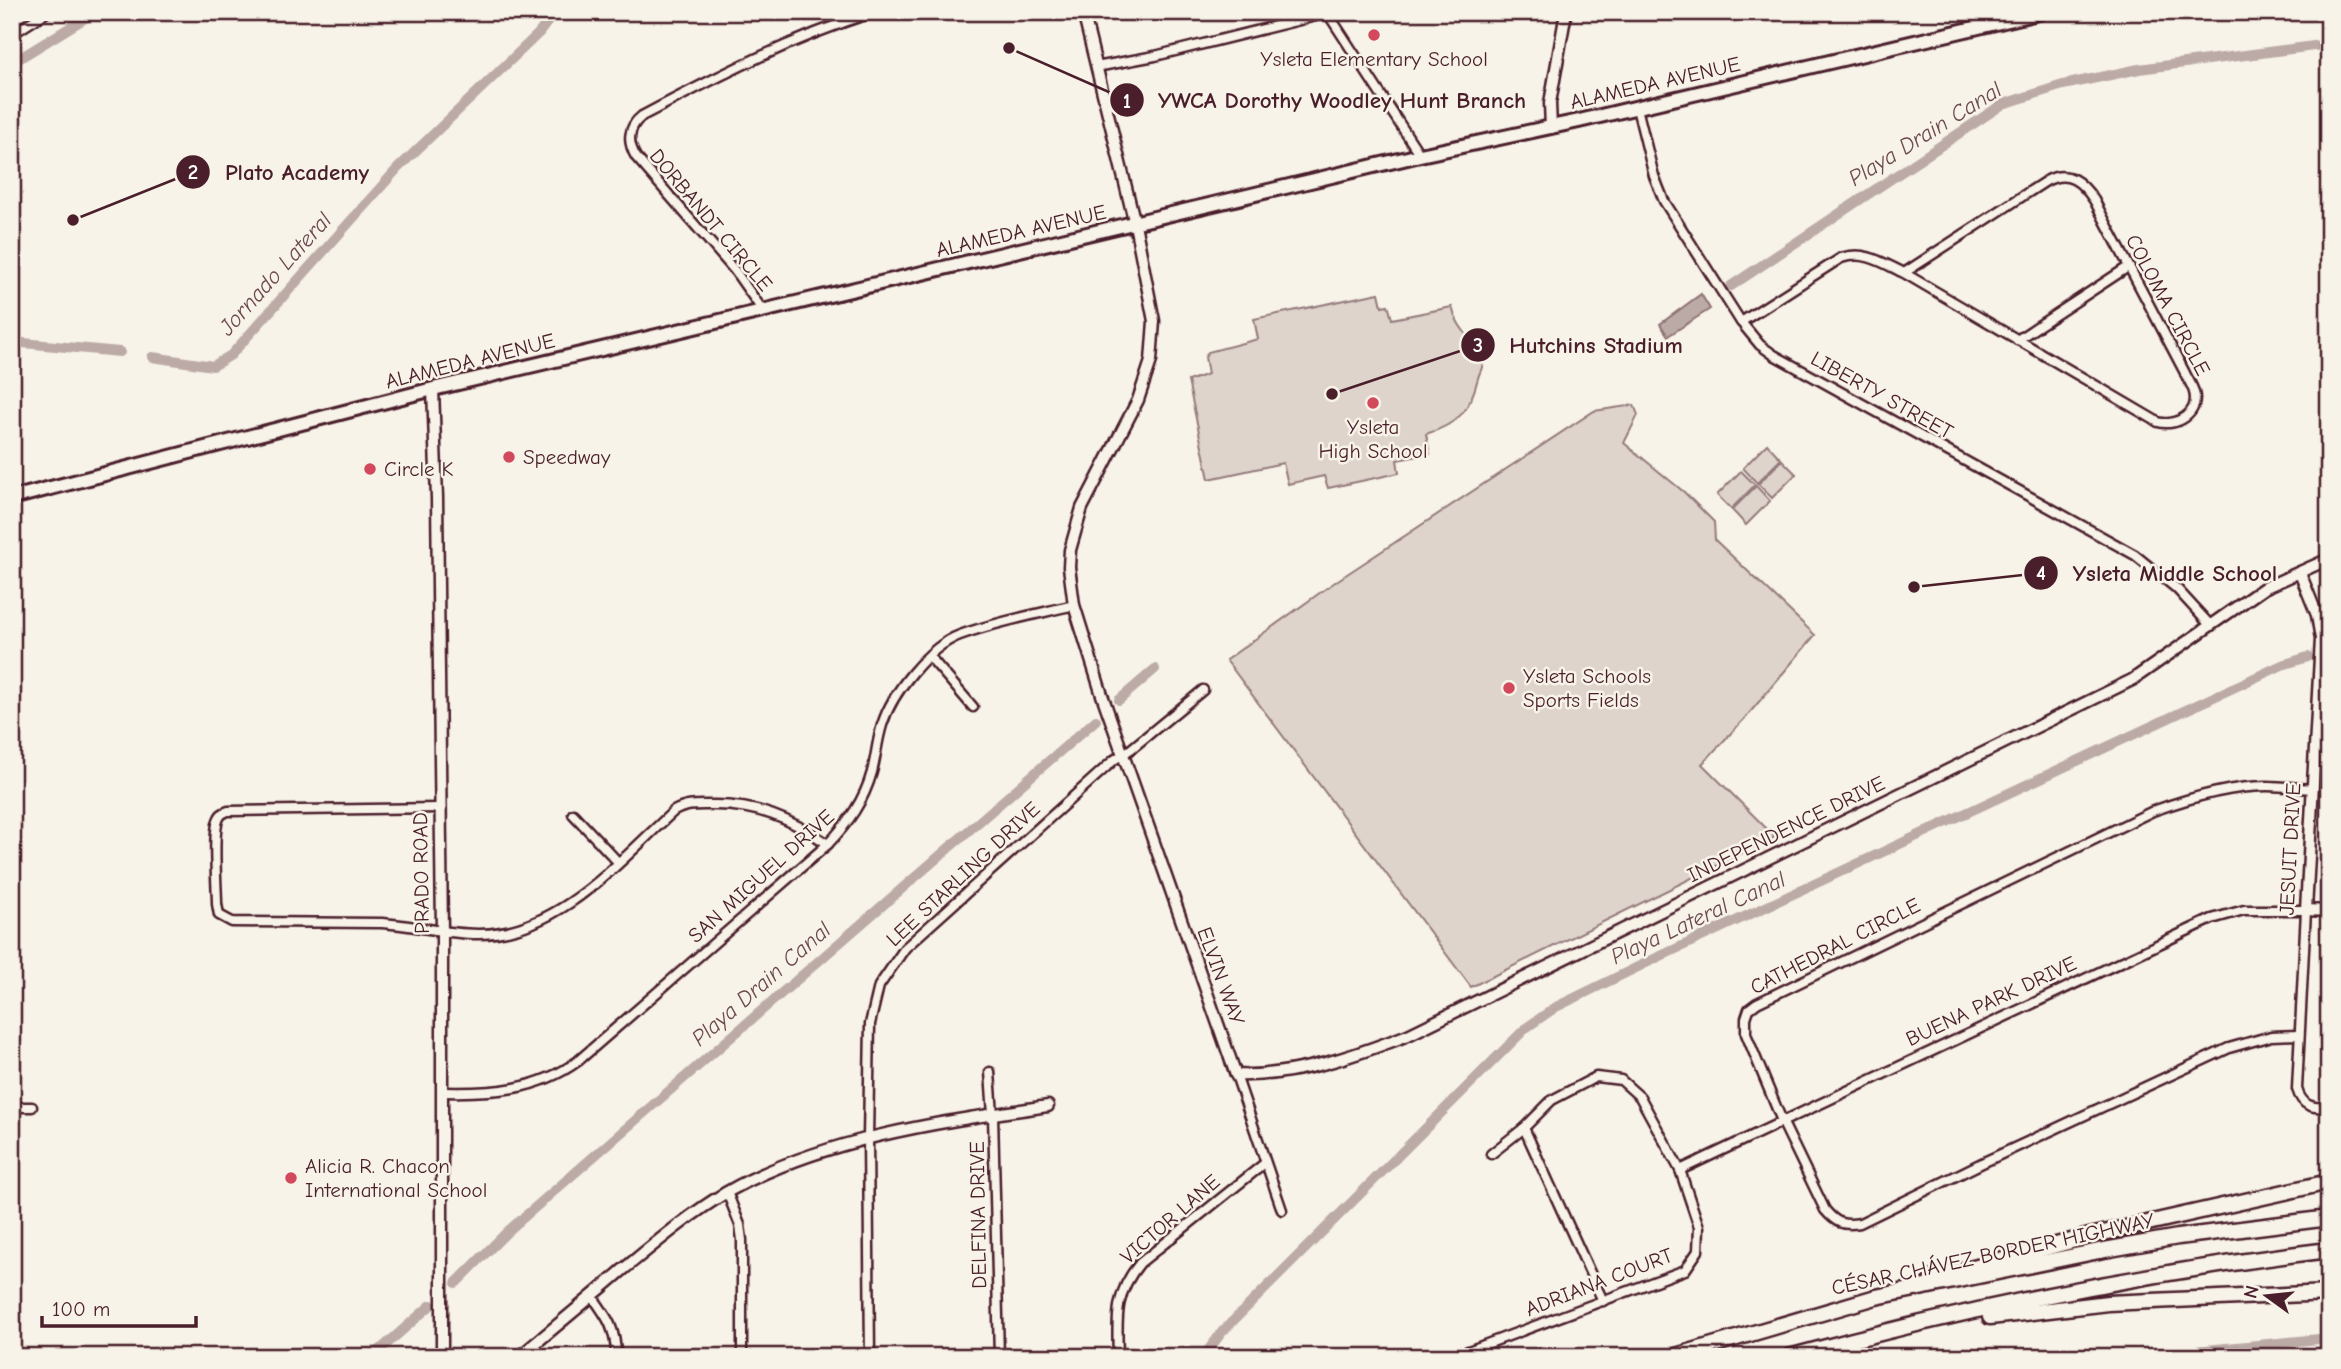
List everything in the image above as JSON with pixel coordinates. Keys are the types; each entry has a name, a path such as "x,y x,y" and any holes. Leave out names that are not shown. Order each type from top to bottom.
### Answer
{"highway":[{"path":"1876,1297 1937,1276 2090,1236 2329,1182"},
{"name":"CÉSAR CHÁVEZ BORDER HIGHWAY","path":"1672,1357 1876,1297 2178,1237 2329,1218"},
{"path":"1789,1357 1871,1334 2071,1290 2329,1250"},
{"path":"1871,1334 2108,1303 2329,1293"}],"main road":[{"name":"ALAMEDA AVENUE","path":"12,498 433,389 1420,155 1551,128 2042,12"}],"street":[{"path":"12,34 47,12"},
{"name":"DORBANDT CIRCLE","path":"763,311 735,271 636,157 630,145 632,127 642,116 747,62 804,36 874,12"},
{"name":"ELVIN WAY","path":"1083,12 1135,224 1153,313 1153,343 1151,361 1138,400 1082,508 1077,523 1069,567 1074,605 1112,725 1282,1210"},
{"path":"1551,128 1550,103 1566,12"},
{"path":"1097,67 1155,56 1328,13 1420,155"},
{"name":"LIBERTY STREET","path":"1637,108 1654,176 1664,201 1741,322 1760,345 2136,555 2177,589 2210,625"},
{"name":"COLOMA CIRCLE","path":"1741,322 1841,258 1851,255 1870,256 1904,273 2158,422 2171,424 2190,413 2194,391 2086,187 2074,178 2060,176 2046,181 1904,273"},
{"path":"2017,340 2128,267"},
{"name":"PRADO ROAD","path":"433,389 437,499 442,933 442,1357"},
{"name":"INDEPENDENCE DRIVE","path":"1236,1075 1316,1065 1361,1053 1408,1035 2132,680 2162,662 2210,625 2264,589 2329,559"},
{"name":"JESUIT DRIVE","path":"2300,573 2317,615 2321,639 2297,1089 2299,1096 2310,1107 2329,1107"},
{"name":"SAN MIGUEL DRIVE","path":"443,1093 502,1092 541,1082 564,1071 828,844 851,818 867,788 888,709 904,684 930,657 959,635 1074,605"},
{"path":"930,657 973,707"},
{"name":"LEE STARLING DRIVE","path":"870,1357 870,1024 879,986 905,948 1114,760 1203,690"},
{"name":"CATHEDRAL CIRCLE","path":"2298,1035 2271,1036 2229,1048 1860,1223 1845,1225 1834,1221 1825,1210 1782,1121 1746,1034 1746,1018 1749,1009 1757,1003 2153,811 2209,794 2243,788 2267,786 2312,789"},
{"path":"440,808 228,811 219,818 217,831 219,915 232,922 382,923 401,924 442,933 495,933 515,930 544,920 578,897 674,811 689,805 740,806 776,814 805,828 828,844"},
{"path":"573,814 618,862"},
{"name":"BUENA PARK DRIVE","path":"1680,1170 2212,919 2244,910 2329,911"},
{"name":"DELFINA DRIVE","path":"990,1072 999,1357"},
{"name":"ADRIANA COURT","path":"1452,1357 1685,1270 1698,1251 1699,1227 1680,1170 1640,1097 1621,1080 1596,1077 1552,1100 1524,1128 1491,1154"},
{"path":"519,1357 683,1220 727,1192 782,1166 868,1138 1048,1106"},
{"path":"12,1107 32,1107"},
{"path":"1524,1128 1603,1301"},
{"name":"VICTOR LANE","path":"1118,1357 1117,1316 1120,1297 1133,1272 1265,1163"},
{"path":"727,1192 740,1226 742,1240 742,1357"},
{"path":"592,1296 611,1321 616,1341 616,1357"}],"shaded area":[{"path":"1379,293 1382,306 1388,305 1392,319 1452,307 1454,315 1482,361 1475,389 1461,415 1447,426 1426,434 1430,454 1397,460 1399,473 1328,488 1324,476 1288,484 1283,463 1209,479 1188,381 1208,374 1205,357 1208,352 1258,339 1254,319"},
{"path":"1701,294 1710,309 1668,336 1660,324"},
{"name":"Ysleta Schools Sports Fields","path":"1634,405 1638,415 1624,443 1684,492 1714,522 1715,540 1815,635 1747,716 1702,764 1775,837 1471,987 1226,660 1335,582 1594,411"},
{"path":"1767,444 1781,459 1757,483 1743,468"},
{"path":"1782,460 1796,474 1772,498 1758,484"},
{"path":"1741,471 1755,485 1731,509 1717,495"},
{"path":"1756,486 1770,501 1746,525 1732,510"}],"waterway":[{"path":"12,63 95,12"},
{"name":"Jornado Lateral","path":"152,357 213,366 231,355 398,168 539,33 555,12"},
{"name":"Playa Drain Canal","path":"1731,286 2003,104 2063,85 2139,69 2329,44"},
{"name":"Jornado Lateral","path":"12,342 120,352"},
{"name":"Playa Lateral Canal","path":"1203,1357 1222,1332 1526,1028 1556,1007 2282,665 2308,657"},
{"name":"Playa Drain Canal","path":"1119,700 1155,669"},
{"name":"Playa Drain Canal","path":"456,1283 508,1231 1096,720"},
{"name":"Playa Drain Canal","path":"372,1357 431,1305"},
{"path":"2133,1357 2329,1338"}],"place":[{"name":"Ysleta Elementary School","path":"1374,35"},
{"name":"YWCA Dorothy Woodley Hunt Branch","path":"1009,48"},
{"name":"Plato Academy","path":"73,220"},
{"name":"Hutchins Stadium","path":"1332,394"},
{"name":"Ysleta High School","path":"1373,403"},
{"name":"Speedway","path":"509,457"},
{"name":"Circle K","path":"370,469"},
{"name":"Ysleta Middle School","path":"1914,587"},
{"name":"Ysleta Schools Sports Fields","path":"1509,688"},
{"name":"Alicia R. Chacon International School","path":"291,1178"}]}
